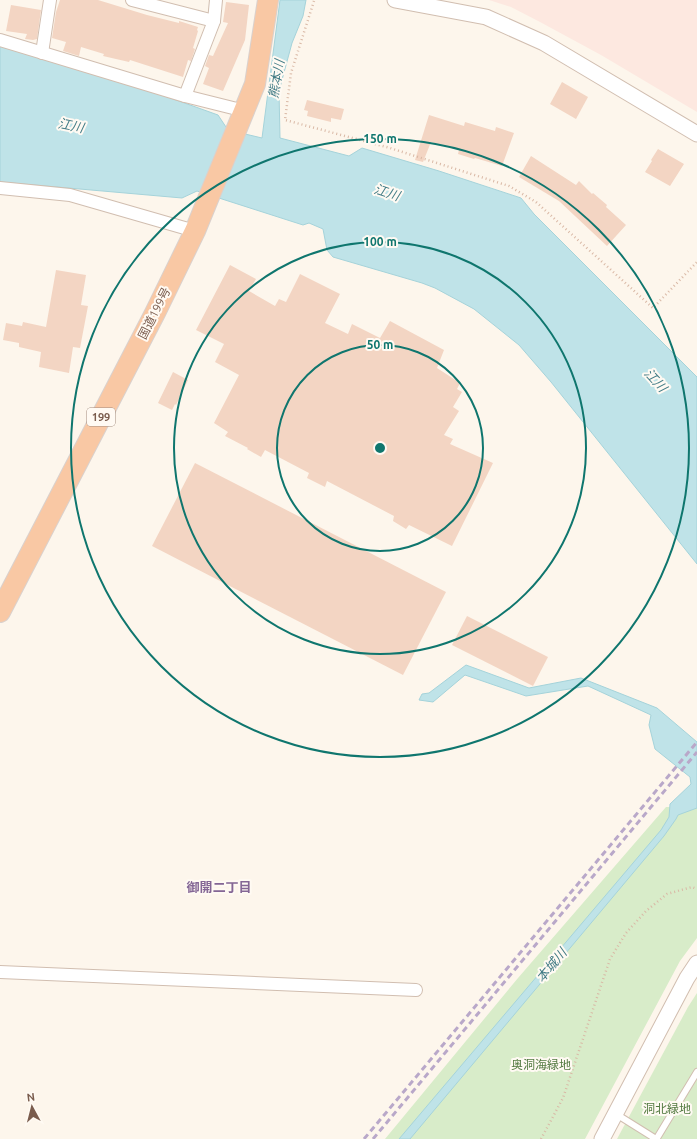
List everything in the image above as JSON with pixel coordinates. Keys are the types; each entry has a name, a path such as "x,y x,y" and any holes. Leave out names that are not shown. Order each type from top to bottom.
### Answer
{"highway":[{"name":"国道199号","path":"1,609 155,313 197,227 255,84 268,0"}],"street":[{"path":"42,53 50,0"},
{"path":"132,0 214,21"},
{"path":"185,96 214,21 216,0"},
{"path":"395,0 486,17 544,43 697,134"},
{"path":"0,40 243,115"},
{"path":"0,188 70,195 197,227"},
{"path":"602,1139 687,978 697,963"},
{"path":"0,972 416,990"}],"lane":[{"path":"616,1114 656,1139 697,1072"}],"path":[{"path":"314,1 291,73 285,120 390,148 509,186 536,202 653,308 697,262"},
{"path":"541,1139 563,1098 610,959 626,933 646,911 667,894 692,888 697,889"}],"shaded area":[{"path":"489,0 697,0 697,112 601,55 540,22 511,7"}],"green space":[{"name":"奥洞海緑地","path":"666,807 697,807 697,938 680,961 585,1139 385,1139 518,978"},
{"name":"洞北緑地","path":"697,993 697,1139 617,1139 688,1007"}],"water":[{"path":"280,0 306,0 303,16 292,43 279,91 280,138 349,156 362,148 521,198 534,214 697,377 697,564 551,382 519,345 474,309 435,288 422,283 333,257 327,250 323,229 309,223 303,225 197,191 182,198 0,182 0,46 126,82 218,115 228,130 262,138"},
{"name":"本城川","path":"466,665 529,688 581,678 657,708 697,742 697,808 678,815 664,836 410,1139 399,1139 661,830 669,817 670,804 691,784 690,777 655,749 649,725 651,715 588,686 526,696 465,675 433,702 419,700 422,694 429,693"}],"building":[{"path":"60,0 98,0 147,15 179,23 179,21 198,27 193,48 195,49 191,61 188,60 183,77 130,60 129,62 103,56 104,54 81,47 79,56 63,51 66,42 52,38 56,12"},
{"path":"226,2 249,5 245,40 223,91 203,84 209,68 205,66 209,55 213,56 228,23 223,22"},
{"path":"11,5 41,10 37,39 25,39 27,34 6,31"},
{"path":"562,82 588,97 576,119 550,104"},
{"path":"307,100 344,109 341,120 331,118 331,122 307,116 308,111 304,110"},
{"path":"429,115 464,126 465,122 495,131 496,127 514,133 502,166 458,154 459,150 431,142 423,162 415,160"},
{"path":"658,149 684,164 670,186 645,172"},
{"path":"531,156 576,185 579,181 592,194 593,193 607,205 606,207 626,225 607,246 559,201 519,177"},
{"path":"230,265 256,279 249,291 275,306 279,299 286,302 300,274 340,294 325,323 348,334 352,324 380,338 390,321 444,350 437,368 460,383 457,389 462,392 453,407 459,411 444,435 453,439 450,444 493,463 452,546 409,525 406,529 393,521 394,516 327,481 325,487 307,478 309,473 265,450 261,457 247,449 248,448 225,436 228,432 214,423 239,375 215,362 224,344 196,330"},
{"path":"56,270 86,275 81,305 88,306 80,348 73,347 69,373 39,367 41,352 19,347 19,343 3,340 6,323 22,326 23,322 46,327"},
{"path":"173,372 188,380 172,410 158,403"},
{"path":"195,463 446,592 403,675 152,546"},
{"path":"467,616 548,657 533,686 452,645"}],"railway":[{"path":"364,1139 697,742"},
{"path":"373,1139 697,752"}],"district":[{"name":"御開二丁目","path":"219,887"}],"water label":[{"name":"熊本川","path":"276,79"},
{"name":"江川","path":"71,125"},
{"name":"江川","path":"387,192"},
{"name":"江川","path":"656,380"}]}
